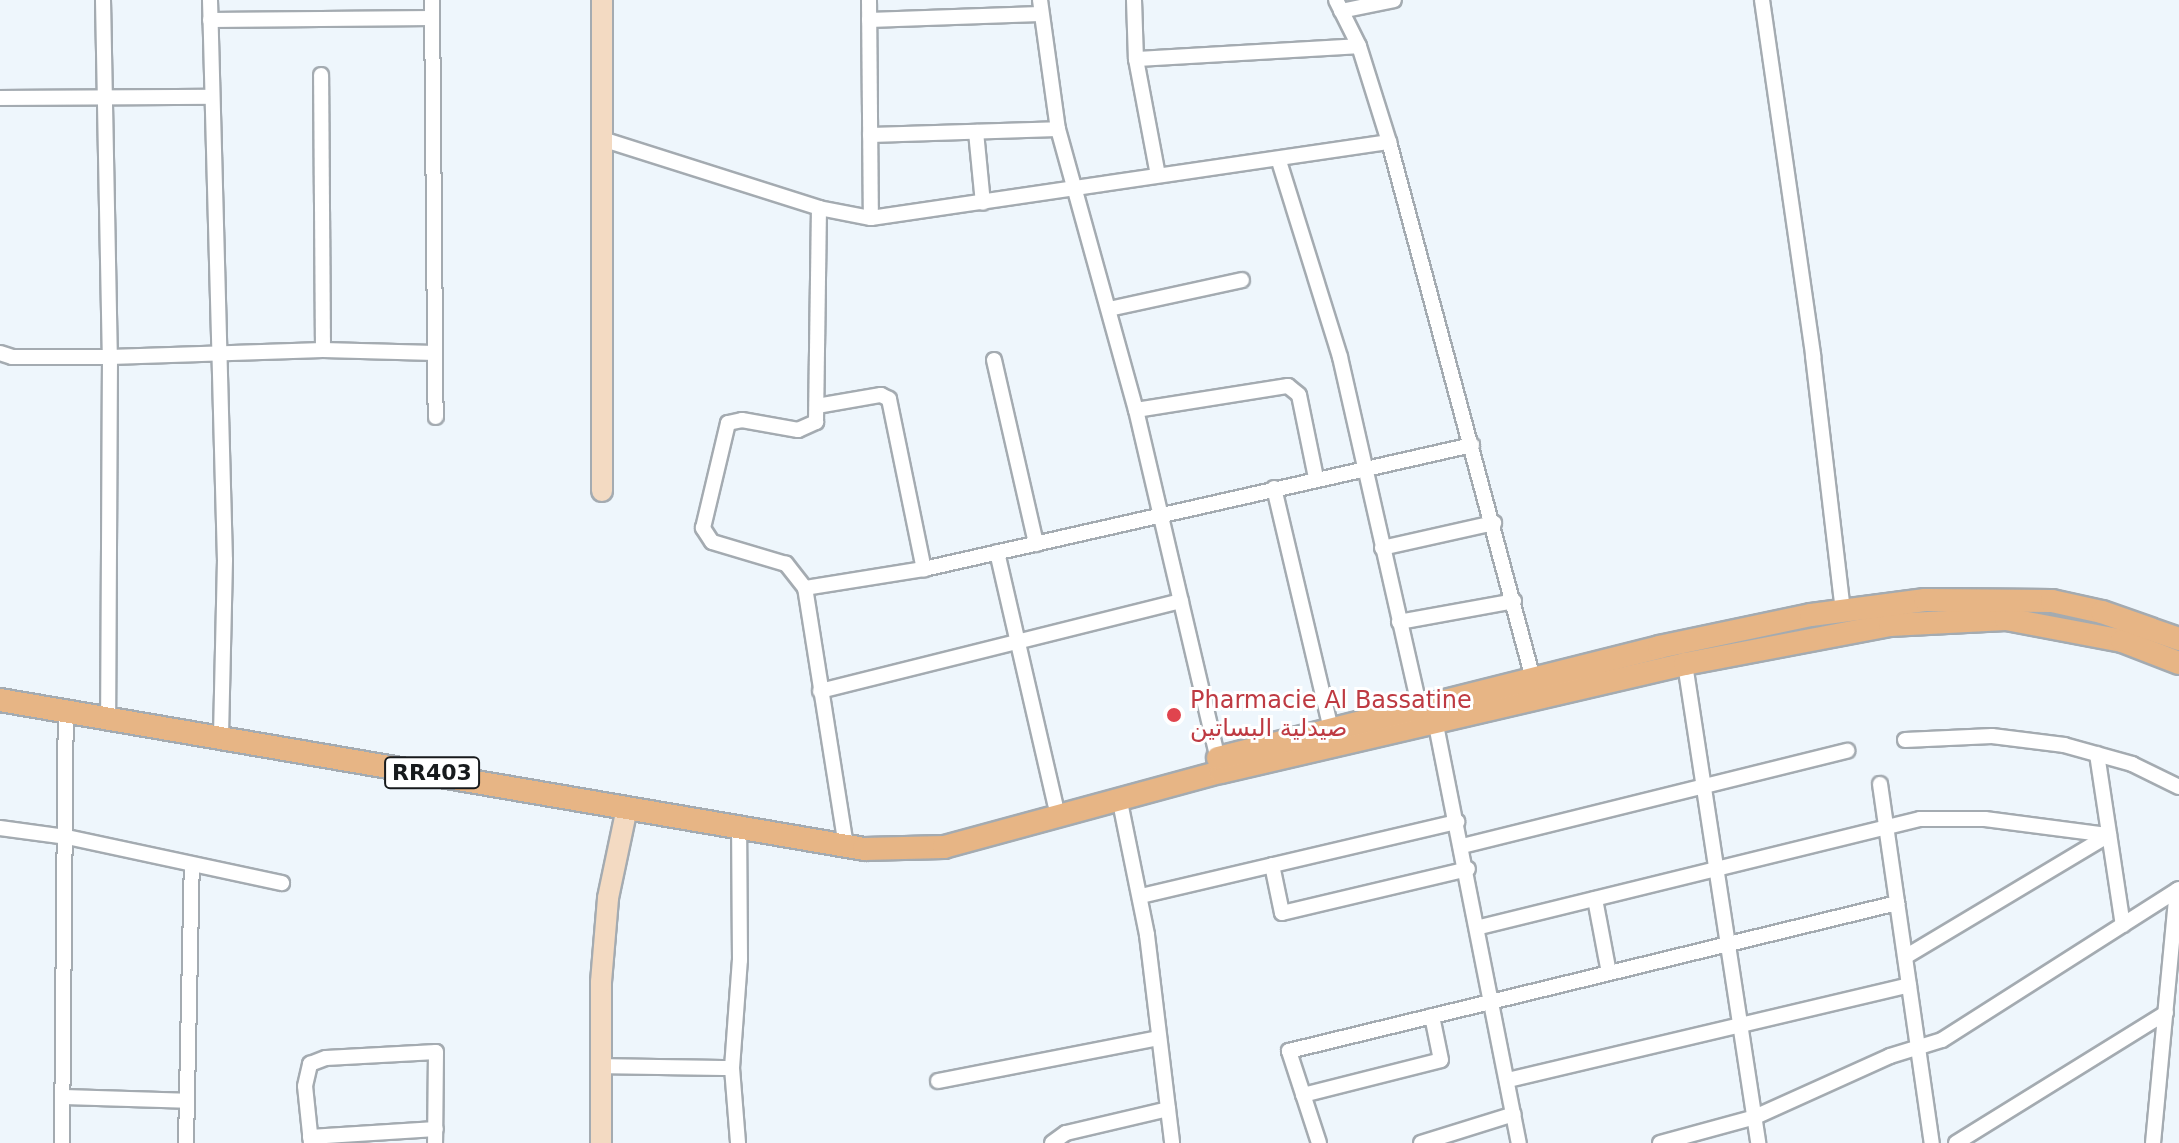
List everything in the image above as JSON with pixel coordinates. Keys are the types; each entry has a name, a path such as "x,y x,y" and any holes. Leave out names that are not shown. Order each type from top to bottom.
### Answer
{"main road":[{"name":"RR403","path":"855,847 1219,765 1436,725 1659,647 1843,613 1969,597 2052,601 2179,639"},
{"name":"RR403","path":"0,700 855,847 944,847 1120,802 1219,765 1331,729 1419,706 1536,690 1948,619 2064,627 2122,641 2179,663"}],"street":[{"path":"103,0 110,357 108,719"},
{"path":"210,0 217,355 225,560 221,738"},
{"path":"432,0 436,417"},
{"path":"602,0 602,491"},
{"path":"869,0 871,218"},
{"path":"949,0 949,17"},
{"path":"1134,0 1136,59 1158,175"},
{"path":"1394,0 1339,5 1359,46 1389,142 1494,523 1536,690"},
{"path":"1762,0 1813,356 1843,613"},
{"path":"869,20 949,17 1040,7 1058,129 1136,410 1219,765"},
{"path":"210,20 432,18"},
{"path":"1136,59 1359,46"},
{"path":"321,75 323,350"},
{"path":"0,98 212,97"},
{"path":"870,135 1058,129"},
{"path":"976,132 983,203"},
{"path":"602,139 819,208 871,218 1158,175 1279,161 1389,142"},
{"path":"1279,161 1340,357 1419,706"},
{"path":"819,208 816,422 807,429 728,423 703,528 712,542 786,564 805,588 820,691 855,847"},
{"path":"1109,309 1242,280"},
{"path":"4,358 323,350 435,353"},
{"path":"994,360 1036,544"},
{"path":"1136,410 1288,386 1299,395 1316,478"},
{"path":"817,406 881,395 889,399 924,569"},
{"path":"805,588 924,569 1472,445"},
{"path":"1274,488 1331,729"},
{"path":"1382,548 1494,523"},
{"path":"997,552 1021,642 1055,804"},
{"path":"820,691 1181,601"},
{"path":"1399,622 1514,601"},
{"path":"1685,664 1720,869 1758,1143"},
{"path":"62,1143 66,712"},
{"path":"1436,725 1480,927 1519,1143"},
{"path":"1905,740 1992,736 2097,754 2179,787"},
{"path":"1462,846 1847,751"},
{"path":"2097,754 2123,925"},
{"path":"1880,784 1932,1143"},
{"path":"1120,802 1141,896 1172,1143"},
{"path":"601,1143 608,898 627,808"},
{"path":"1480,927 1920,819 1985,819 2109,835"},
{"path":"1141,896 1457,822"},
{"path":"738,1143 732,1068 740,960 739,827"},
{"path":"0,828 67,837 192,868 282,883"},
{"path":"1905,957 2109,835"},
{"path":"1272,865 1282,913 1468,869"},
{"path":"186,1143 192,868"},
{"path":"1660,1143 1755,1117 1918,1047 1942,1040 2178,890"},
{"path":"2153,1143 2178,890"},
{"path":"1595,899 1609,973"},
{"path":"1319,1143 1289,1051 1897,903"},
{"path":"1508,1080 1909,985"},
{"path":"1956,1143 2166,1013"},
{"path":"1303,1095 1441,1060 1432,1016"},
{"path":"938,1081 1159,1038"},
{"path":"436,1052 436,1136 311,1140 306,1072 310,1064 326,1058 436,1052"},
{"path":"601,1066 732,1068"},
{"path":"63,1097 187,1101"},
{"path":"1052,1143 1066,1133 1168,1109"},
{"path":"1421,1143 1514,1114"}],"place":[{"name":"Pharmacie Al Bassatine صيدلية البساتين","path":"1174,715"}]}
